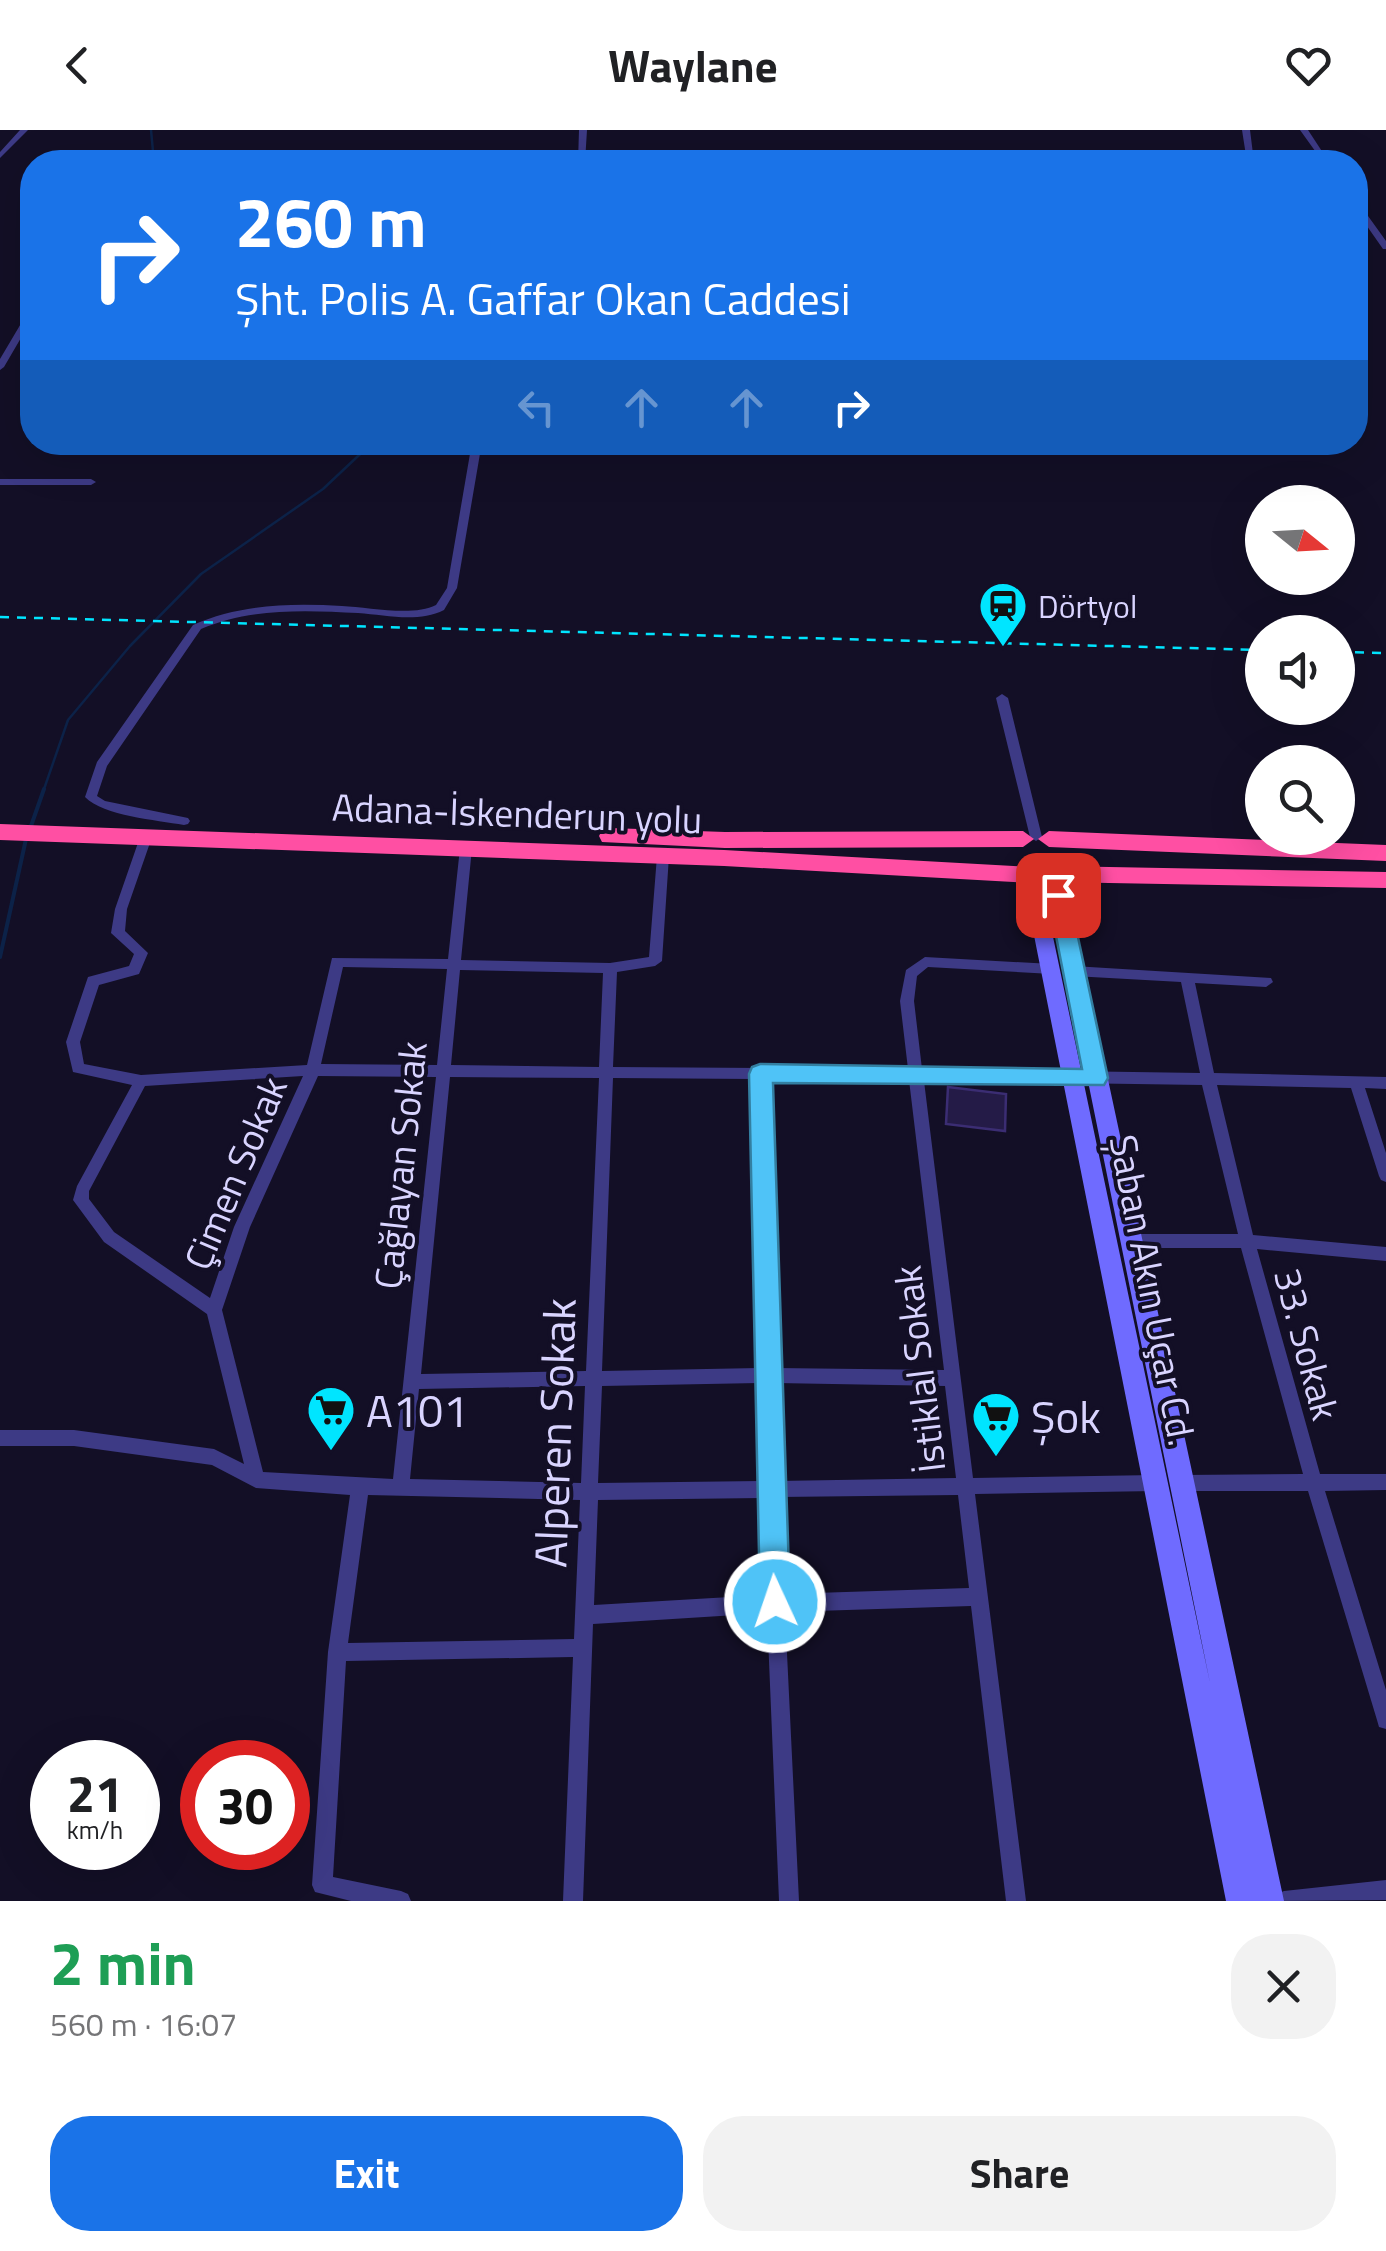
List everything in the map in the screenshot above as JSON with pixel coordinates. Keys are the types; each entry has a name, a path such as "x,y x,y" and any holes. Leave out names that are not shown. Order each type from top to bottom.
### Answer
{"highway":[{"path":"0,816 67,826 184,821 725,840 1036,838 1386,853"},
{"name":"Adana-İskenderun yolu","path":"0,832 67,826 146,836 1043,875 1386,880"},
{"path":"1036,838 1067,856 1064,869 1043,875 1012,860 1012,848 1036,838"}],"main road":[{"path":"1043,875 1085,1077 1130,1241 1241,1901"},
{"name":"Şaban Akın Uçar Cd.","path":"1085,1077 1169,1484"},
{"path":"1169,1484 1269,1901"}],"street":[{"path":"0,156 24,130"},
{"path":"1368,222 1386,247"},
{"path":"0,368 20,333"},
{"path":"184,821 101,804 91,797 91,787 101,765 197,628 214,617 252,610 418,614 438,610 452,588 474,455"},
{"path":"0,482 91,482"},
{"path":"1002,698 1036,838"},
{"path":"146,836 121,909 118,933 142,952 134,970 93,981 73,1042 78,1068 140,1081 313,1070 1386,1083"},
{"name":"Çağlayan Sokak","path":"400,1488 466,848"},
{"path":"453,964 610,968 655,961 663,856"},
{"name":"Çimen Sokak","path":"256,1480 214,1310 242,1228 313,1070 338,962 453,964"},
{"name":"İstiklal Sokak","path":"1016,1901 907,1000 911,974 925,962 1266,982"},
{"name":"Alperen Sokak","path":"573,1901 610,968"},
{"name":"33. Sokak","path":"1187,978 1244,1241 1311,1482 1377,1660 1386,1720"},
{"path":"760,1074 770,1489 789,1901"},
{"path":"140,1081 82,1191 81,1200 109,1237 214,1310"},
{"path":"1356,1082 1386,1176"},
{"path":"1130,1241 1244,1241 1386,1254"},
{"path":"411,1382 767,1375 953,1378"},
{"path":"0,1438 74,1438 214,1457 256,1480 360,1487 590,1492 1386,1482"},
{"path":"360,1487 337,1652 322,1885 401,1901"},
{"path":"584,1615 775,1602 979,1597"},
{"path":"337,1652 583,1648"},
{"path":"1284,1901 1386,1890"}],"building":[{"path":"948,1087 1006,1094 1005,1131 946,1124"}],"waterway":[{"path":"151,130 153,150"},
{"path":"43,792 68,720 130,646 201,574 323,489 359,455"},
{"path":"31,826 44,789"},
{"path":"0,957 26,839"}],"railway":[{"path":"0,617 1245,650"},
{"path":"1355,652 1386,653"}],"place":[{"name":"Dörtyol","path":"1003,648"},
{"name":"A101","path":"331,1452"},
{"name":"Şok","path":"996,1458"}],"route":[{"path":"775,1602 760,1074 1096,1078 1058,895"}]}
